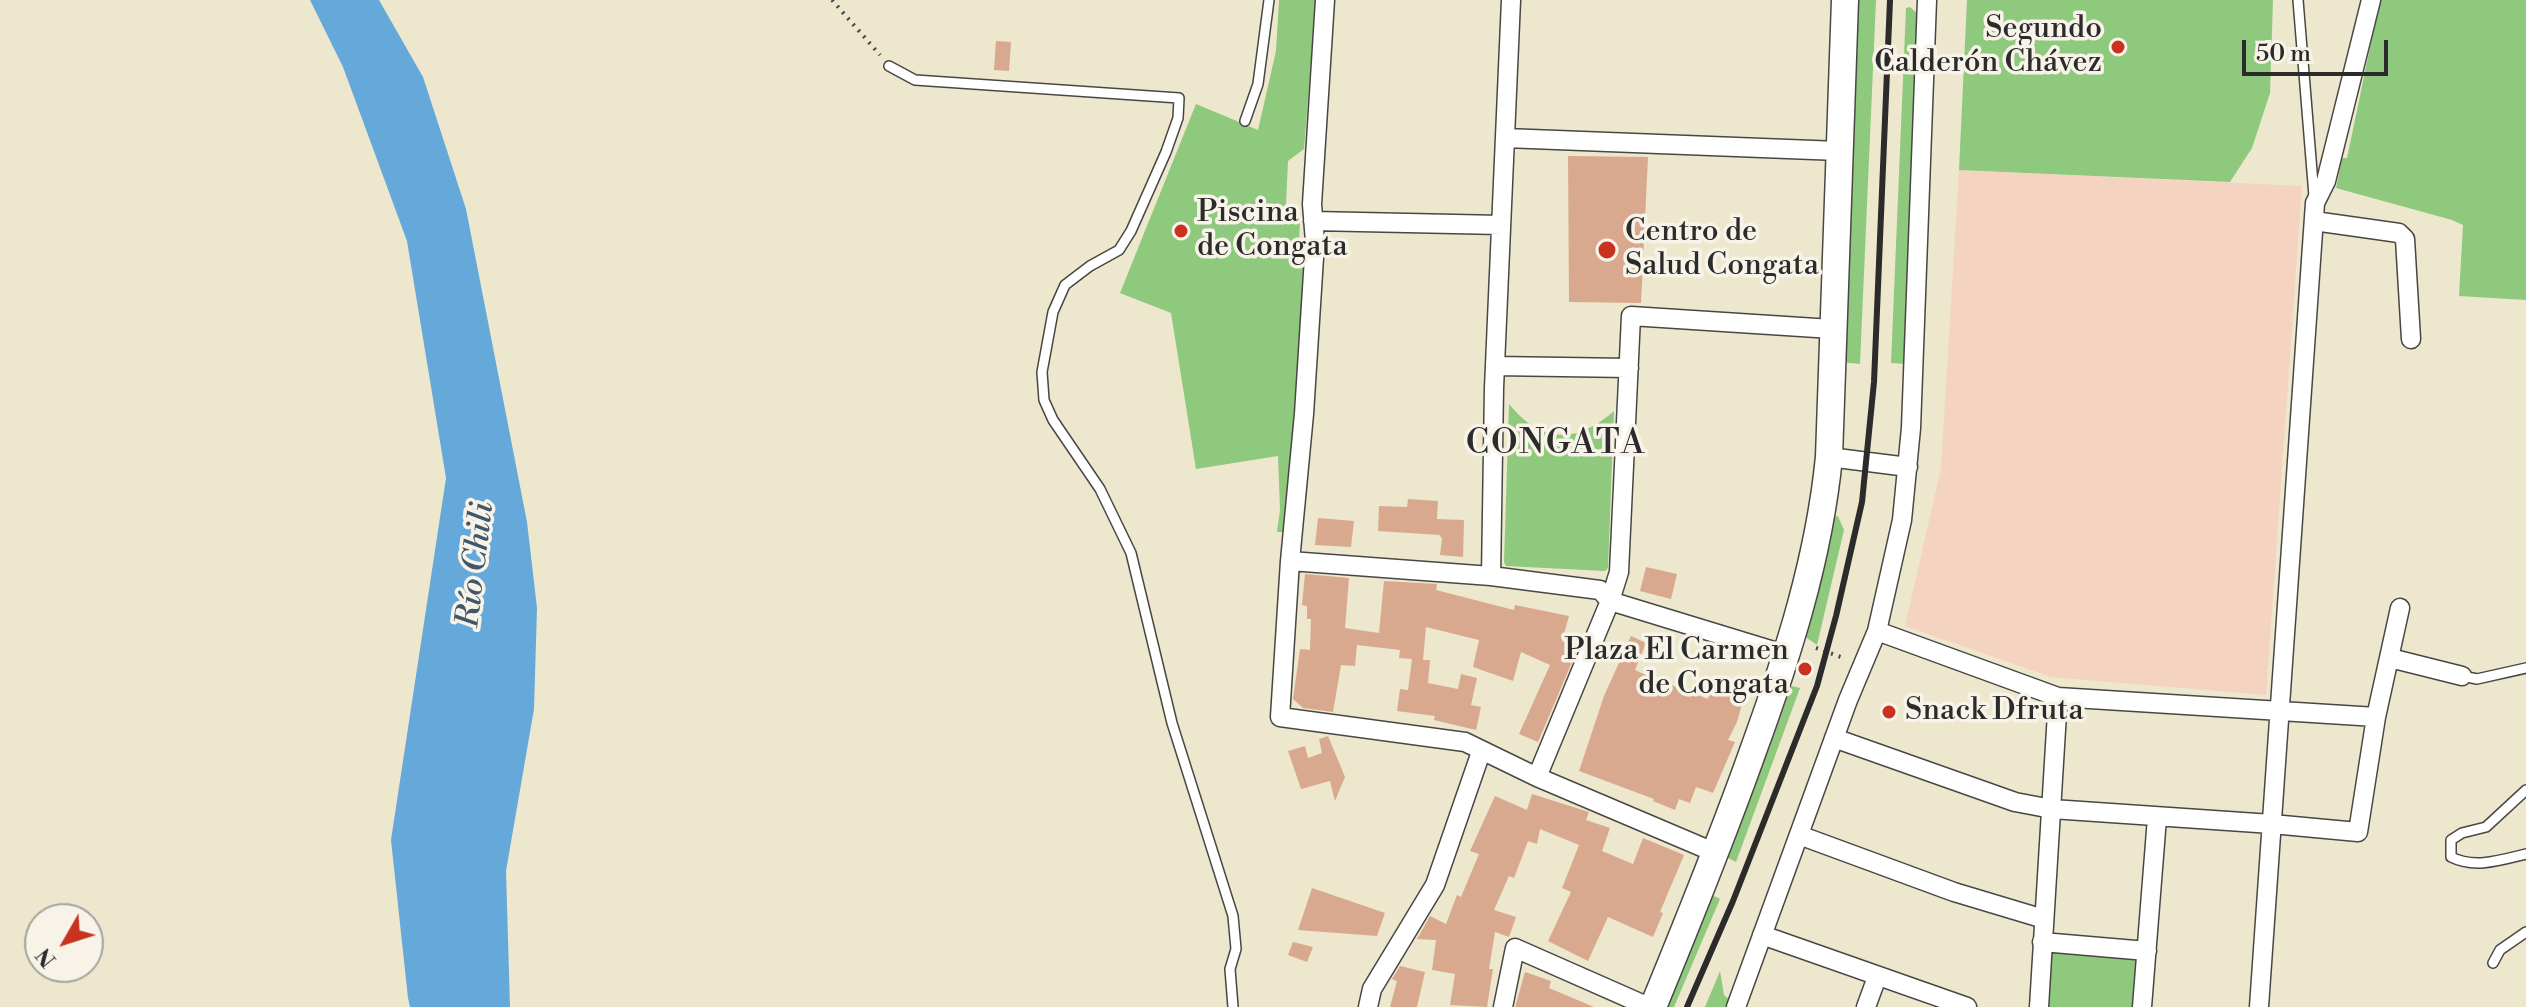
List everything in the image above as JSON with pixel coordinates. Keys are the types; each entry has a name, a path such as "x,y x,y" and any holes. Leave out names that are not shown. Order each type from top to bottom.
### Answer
{"street":[{"path":"1325,0 1313,221 1315,242 1280,717 1465,742 1537,777 1716,853"},
{"path":"1491,576 1495,366 1511,0"},
{"path":"1503,1007 1515,948 1651,1007 1716,853 1787,655 1824,511 1829,457 1845,0"},
{"path":"1736,1007 1834,738 1877,631 1902,520 1908,467 1927,0"},
{"path":"2259,1007 2314,212 2326,181 2371,0"},
{"path":"1505,138 1839,151"},
{"path":"2314,212 2399,233 2405,239 2411,339"},
{"path":"1313,221 1501,225"},
{"path":"1537,777 1610,601 1619,572 1631,316 1832,329"},
{"path":"1495,366 1629,368"},
{"path":"1829,457 1908,467"},
{"path":"1290,561 1491,576 1600,590 1610,601 1787,655"},
{"path":"1834,738 2015,802 2052,809 2358,832 2376,717 2400,608"},
{"path":"1877,631 2058,697 2376,717"},
{"path":"2390,658 2462,676"},
{"path":"2039,1007 2058,697"},
{"path":"1368,1007 1372,989 1435,885 1481,752"},
{"path":"2142,1007 2157,818"},
{"path":"1799,835 1954,892 2044,919"},
{"path":"1762,935 1967,1007"},
{"path":"2042,942 2147,951"},
{"path":"1866,1007 1877,977"}],"lane":[{"path":"1245,121 1258,84 1269,0"},
{"path":"2298,0 2314,212"},
{"path":"889,66 915,80 1179,98 1178,118 1166,152 1131,231 1119,250 1065,285 1053,312 1042,372 1044,400 1053,420 1100,489 1122,532 1137,573 1172,723 1233,916 1236,949 1230,969 1233,1007"},
{"path":"2462,676 2477,679 2526,668"},
{"path":"2526,790 2486,827 2462,833 2451,840 2451,857 2480,864 2526,854"},
{"path":"2493,963 2500,950 2526,932"}],"path":[{"path":"832,0 889,66"},
{"path":"1816,648 1841,657"}],"shaded area":[{"path":"1959,170 2302,186 2266,695 2051,677 1905,626 1941,468"}],"green space":[{"path":"1279,0 1316,0 1304,149 1288,161 1285,224 1300,219 1298,267 1306,268 1293,452 1283,532 1277,532 1280,510 1278,456 1196,469 1171,313 1120,293 1196,104 1258,130 1276,51"},
{"path":"1854,0 1876,0 1860,364 1840,362"},
{"name":"Segundo Calderón Chávez","path":"1967,0 2273,0 2270,93 2252,148 2230,182 1959,170"},
{"path":"2380,0 2526,0 2526,300 2459,296 2463,225 2336,188 2342,158 2347,158"},
{"path":"1910,7 1919,15 1907,364 1891,363 1906,8"},
{"path":"1509,404 1534,427 1560,435 1586,429 1614,411 1608,568 1605,571 1506,566"},
{"path":"1838,516 1844,530 1817,645 1804,636 1834,517"},
{"path":"1787,685 1800,688 1736,862 1726,857"},
{"path":"1712,895 1720,899 1674,1007 1666,1007"},
{"path":"2049,951 2137,956 2137,1007 2044,1007"},
{"path":"1720,971 1724,995 1731,1001 1728,1007 1705,1007"}],"water":[{"name":"Río Chili","path":"310,0 379,0 423,77 466,209 527,522 537,608 534,709 506,871 510,1007 410,1007 408,998 391,840 446,478 407,241 343,67"}],"building":[{"path":"996,41 1011,42 1009,71 994,70"},
{"name":"Centro de Salud Congata","path":"1568,156 1648,157 1641,303 1569,302"},
{"path":"1408,499 1438,501 1437,519 1464,520 1463,557 1440,555 1442,538 1439,535 1378,531 1379,506 1407,507"},
{"path":"1318,518 1354,521 1351,547 1315,545"},
{"path":"1646,567 1677,574 1671,599 1640,591"},
{"path":"1305,574 1349,578 1345,628 1379,633 1384,581 1437,584 1436,590 1514,610 1515,605 1569,616 1562,641 1578,648 1538,742 1519,734 1550,665 1521,652 1513,681 1473,667 1479,640 1426,627 1423,660 1430,660 1428,683 1458,689 1461,674 1477,678 1471,705 1481,707 1476,730 1434,720 1435,716 1397,711 1400,689 1408,690 1412,659 1399,658 1400,650 1357,645 1355,666 1341,665 1333,712 1303,708 1293,699 1300,649 1310,650 1311,619 1307,619 1307,606 1302,605"},
{"path":"1631,636 1646,643 1635,670 1648,676 1708,699 1714,677 1747,686 1737,722 1728,740 1735,742 1713,793 1696,787 1690,803 1679,799 1675,810 1579,771 1604,696"},
{"path":"1328,736 1345,777 1335,801 1330,781 1301,789 1288,751 1305,746 1308,758 1322,753 1319,739"},
{"path":"1532,794 1589,812 1586,820 1610,828 1602,851 1633,864 1643,838 1684,855 1660,912 1663,913 1653,937 1608,917 1588,961 1548,941 1571,892 1562,888 1579,845 1540,829 1537,844 1528,841 1514,878 1509,876 1494,910 1516,917 1509,937 1495,932 1487,1007 1450,1005 1455,974 1432,970 1436,940 1417,939 1430,916 1446,924 1457,895 1461,897 1479,854 1470,851 1495,796 1527,810"},
{"path":"1312,888 1385,913 1377,936 1298,930"},
{"path":"1293,942 1313,947 1307,962 1288,955"},
{"path":"1400,966 1425,972 1417,1007 1390,1007 1397,981 1392,979"},
{"path":"1525,972 1551,981 1549,988 1594,1007 1515,1007"}],"railway":[{"path":"1687,1007 1733,901 1817,686 1862,502 1874,382 1890,0"}],"place":[{"name":"Segundo Calderón Chávez","path":"2118,47"},
{"name":"Piscina de Congata","path":"1181,231"},
{"name":"Centro de Salud Congata","path":"1607,250"},
{"name":"Plaza El Carmen de Congata","path":"1805,669"},
{"name":"Snack Dfruta","path":"1889,712"}],"district":[{"name":"CONGATA","path":"1556,445"}]}
